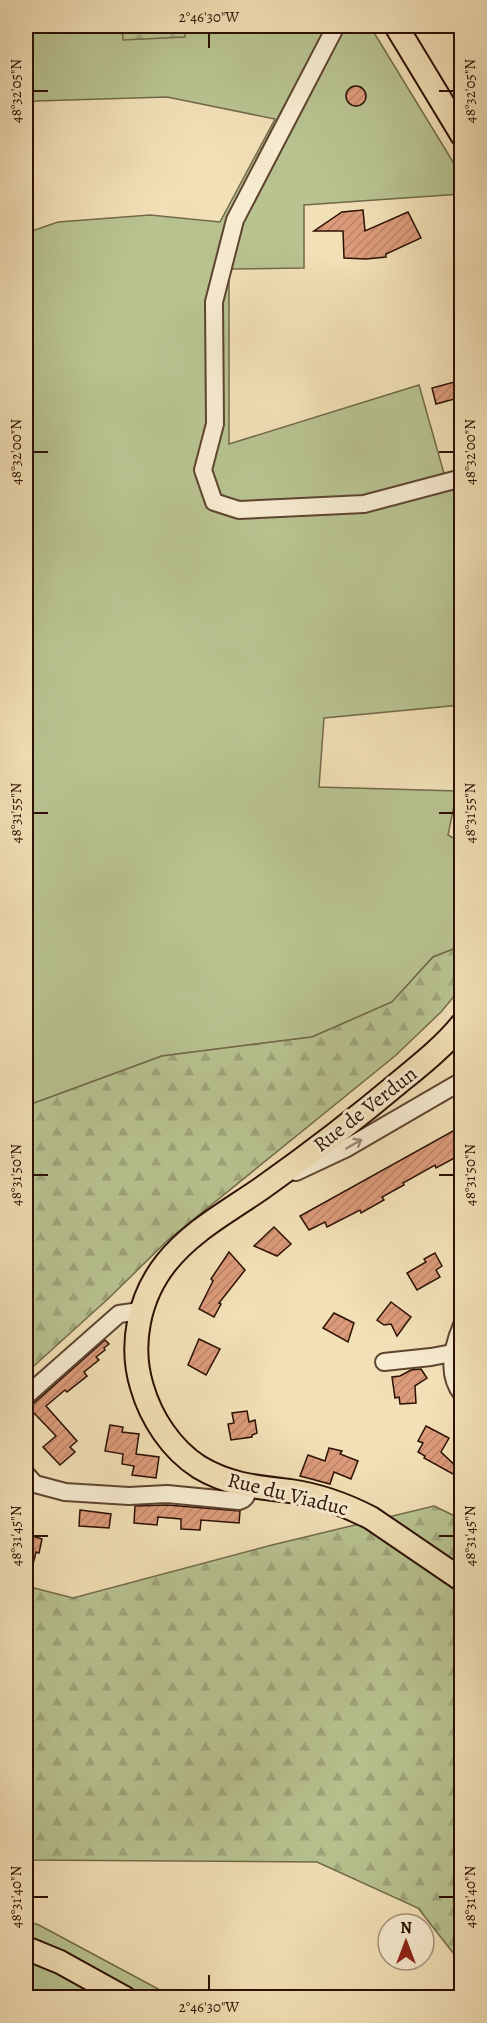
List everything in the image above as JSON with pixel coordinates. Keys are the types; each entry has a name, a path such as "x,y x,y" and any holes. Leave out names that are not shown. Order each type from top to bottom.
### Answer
{"main road":[{"path":"396,26 462,135"},
{"name":"Rue de Verdun","path":"263,1187 382,1097 460,1030"},
{"name":"Rue du Viaduc","path":"263,1187 213,1221 182,1246 156,1276 140,1311 137,1338 137,1368 153,1415 184,1455 214,1475 248,1487 309,1495 357,1510 462,1580"},
{"path":"26,1948 60,1962 125,1998"}],"street":[{"path":"336,26 235,220 214,302 215,424 203,470 214,502 239,510 364,504 462,478"},
{"path":"263,1187 345,1149 462,1081"},
{"path":"26,1396 119,1314 140,1311"},
{"path":"462,1325 452,1353 454,1378 462,1394"},
{"path":"384,1362 431,1358 452,1353"},
{"path":"26,1474 35,1484 64,1492 129,1496 167,1494 239,1501 244,1500 248,1487"}],"green space":[{"path":"26,26 370,26 461,175 461,194 304,205 304,268 229,269 229,444 419,385 445,477 461,471 461,705 324,718 319,787 457,791 448,835 461,842 461,946 433,957 392,1002 312,1037 162,1056 26,1106 26,233 58,222 150,215 220,222 275,119 167,97 36,101 26,104"},
{"path":"122,26 185,26 185,37 123,40"},
{"path":"461,946 461,988 441,1012 395,1056 168,1240 109,1298 26,1373 26,1106 162,1056 312,1037 392,1002 433,957"},
{"path":"434,1506 461,1519 461,1963 436,1931 436,1912 421,1912 418,1908 317,1862 26,1860 26,1586 73,1598 272,1545"},
{"path":"26,1921 39,1925 173,1997 26,1997"}],"building":[{"path":"356,86 363,89 366,96 363,103 356,106 349,103 346,96 349,89"},
{"path":"363,210 365,231 408,212 421,238 386,254 386,257 344,258 343,231 314,231 342,212"},
{"path":"462,380 462,397 436,404 432,388"},
{"path":"462,1126 462,1154 436,1168 435,1165 403,1183 404,1185 382,1197 384,1200 361,1213 360,1210 327,1227 325,1222 309,1230 300,1216"},
{"path":"274,1227 291,1244 277,1256 254,1246"},
{"path":"229,1252 245,1270 219,1303 221,1304 214,1317 199,1309 213,1281 211,1279"},
{"path":"435,1253 442,1266 436,1270 440,1277 417,1290 407,1273 426,1262 424,1259"},
{"path":"391,1302 411,1317 397,1336 391,1324 384,1325 377,1320"},
{"path":"334,1313 354,1323 348,1342 323,1328"},
{"path":"199,1339 220,1349 206,1375 188,1365"},
{"path":"105,1340 109,1344 96,1357 99,1360 84,1372 87,1376 46,1406 77,1441 70,1447 75,1452 60,1465 43,1447 56,1436 33,1412 26,1418 26,1406 33,1404"},
{"path":"421,1369 427,1378 415,1386 416,1403 400,1404 399,1397 395,1398 392,1377"},
{"path":"247,1411 249,1422 255,1420 257,1433 252,1437 231,1440 228,1424 234,1423 232,1413"},
{"path":"110,1425 123,1427 122,1432 139,1434 136,1454 159,1457 156,1478 132,1475 134,1466 122,1464 123,1454 105,1451"},
{"path":"426,1426 449,1438 441,1452 462,1472 462,1479 424,1458 425,1456 418,1452 423,1443 418,1441"},
{"path":"329,1448 342,1451 340,1454 358,1461 351,1479 334,1472 330,1484 300,1476 308,1455 325,1461"},
{"path":"167,1505 240,1511 239,1523 201,1520 200,1530 181,1529 181,1519 158,1517 157,1525 134,1523 135,1506"},
{"path":"80,1510 111,1514 109,1528 79,1526"},
{"path":"26,1534 42,1539 30,1576 26,1576"}]}
